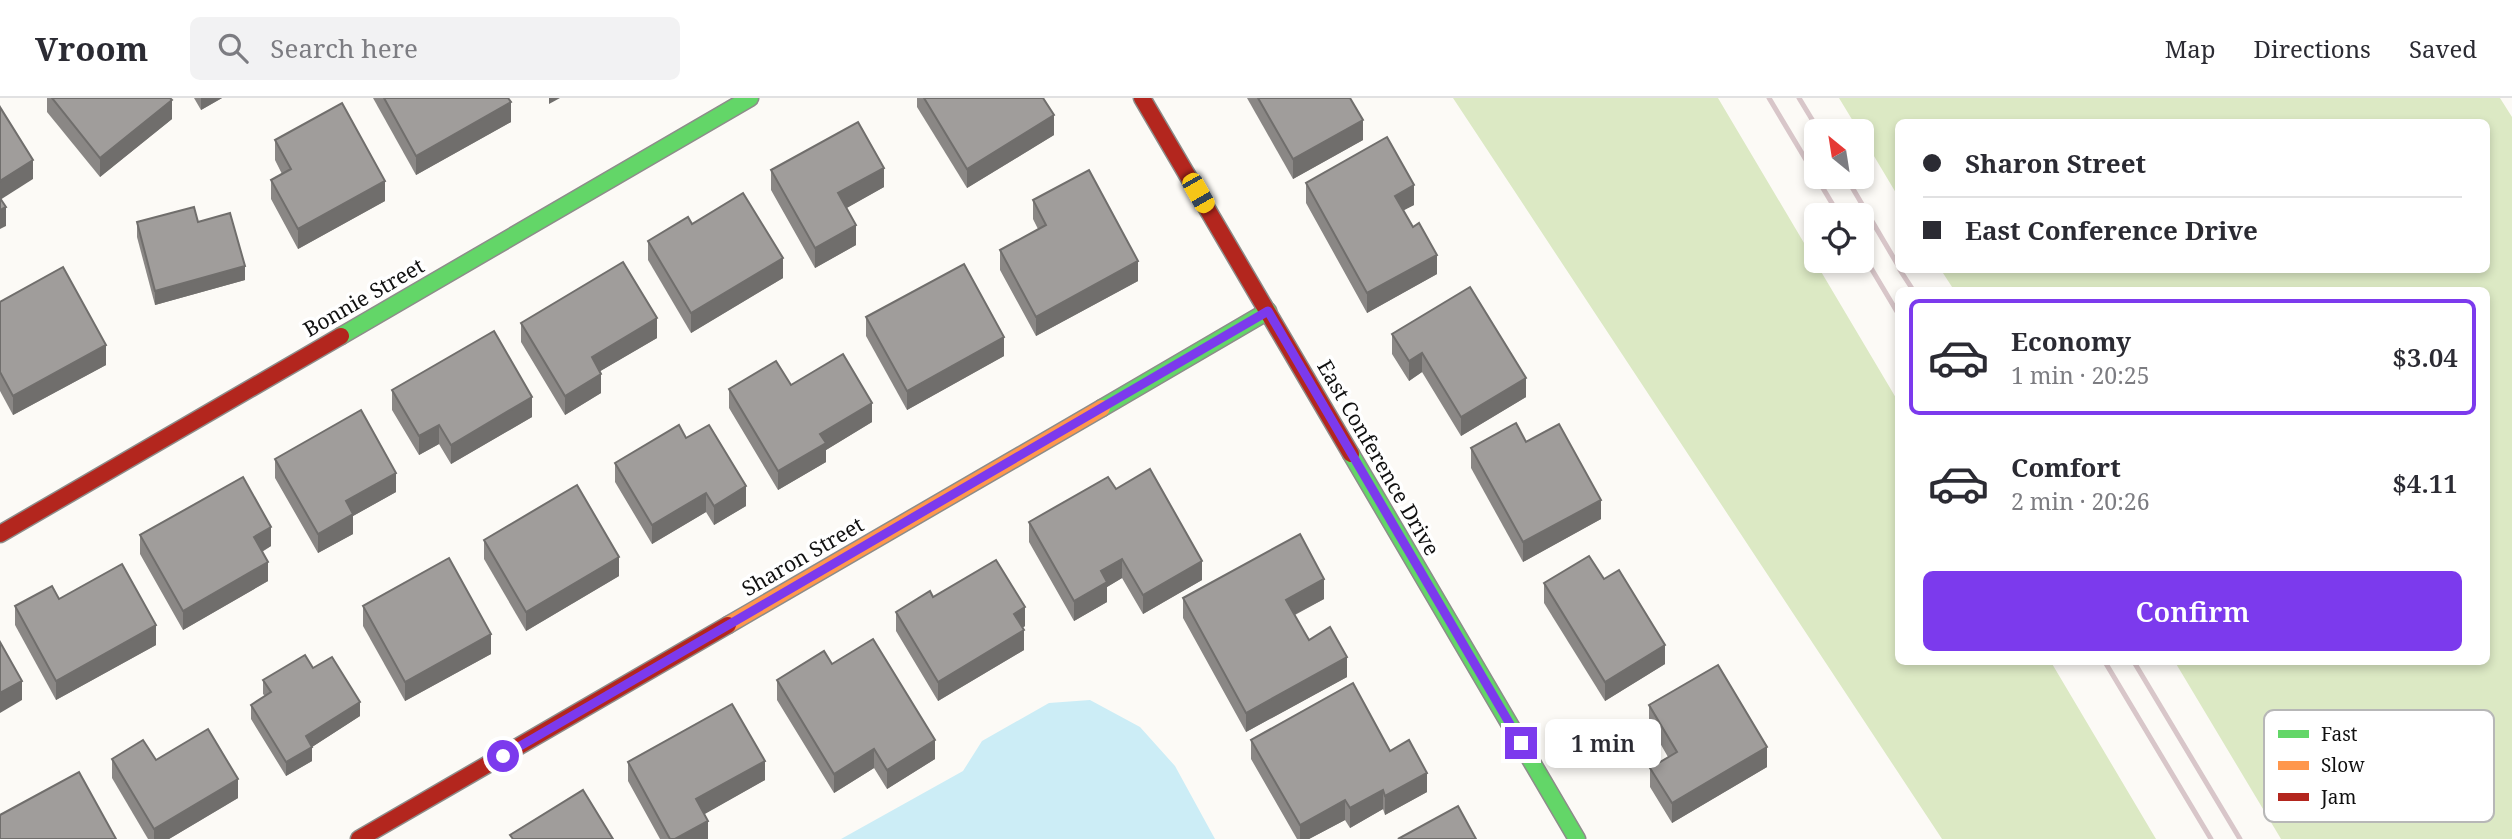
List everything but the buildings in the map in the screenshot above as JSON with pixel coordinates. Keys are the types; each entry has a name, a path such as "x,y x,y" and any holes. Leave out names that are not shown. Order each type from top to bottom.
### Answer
{"street":[{"name":"Bonnie Street","path":"0,534 750,98"},
{"name":"East Conference Drive","path":"1142,98 1577,839"},
{"name":"Sharon Street","path":"359,839 1268,311"}],"green space":[{"path":"1453,98 1718,98 1804,243 1804,273 1822,273 1895,396 1895,665 2053,665 2156,839 1942,839"},
{"path":"1839,98 2500,98 2512,117 2512,839 2281,839 2271,822 2494,822 2494,710 2264,710 2264,811 2177,665 2490,665 2490,287 1952,287 1943,273 2490,273 2490,119 1895,119 1895,191 1874,156 1874,119 1852,119"}],"water":[{"path":"1090,700 1140,727 1175,766 1215,839 841,839 963,771 982,741 1049,703"}],"railway":[{"path":"1769,98 1832,203"},
{"path":"1799,98 1812,119"},
{"path":"1853,189 1895,260"},
{"path":"1874,273 1895,308"},
{"path":"1902,273 1911,287"},
{"path":"2107,665 2211,839"},
{"path":"2136,665 2240,839"}],"traffic: fast":[{"path":"341,336 750,98"},
{"path":"1102,408 1268,311"},
{"path":"1351,454 1577,839"}],"traffic: slow":[{"path":"728,625 1102,408"}],"traffic: jam":[{"path":"1142,98 1351,454"},
{"path":"0,534 341,336"},
{"path":"359,839 728,625"}],"route":[{"path":"503,756 1268,311 1521,743"}]}
